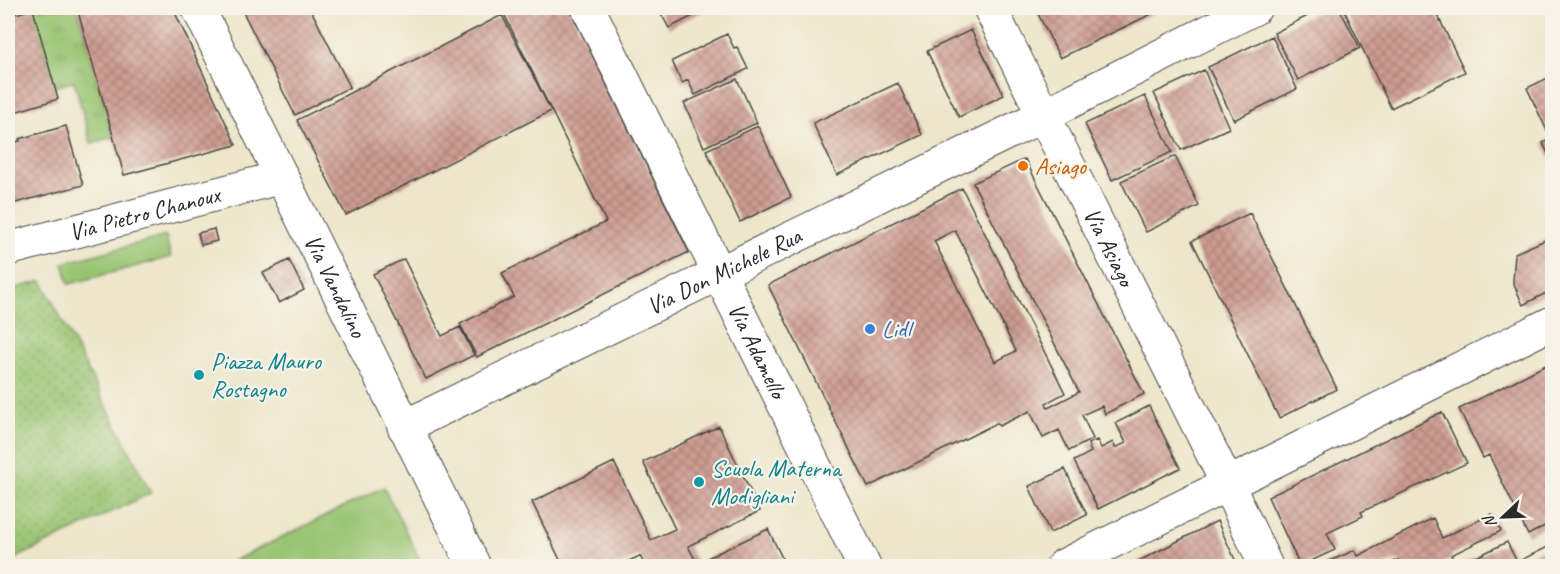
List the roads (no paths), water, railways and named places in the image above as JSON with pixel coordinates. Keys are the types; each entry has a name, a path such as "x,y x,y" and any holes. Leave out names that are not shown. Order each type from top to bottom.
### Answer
{"street":[{"name":"Via Vandalino","path":"198,8 474,567"},
{"name":"Via Adamello","path":"588,8 864,567"},
{"name":"Via Asiago","path":"990,8 1228,485 1266,567"},
{"name":"Via Don Michele Rua","path":"404,427 1044,115 1255,8"},
{"name":"Via Pietro Chanoux","path":"8,249 282,177"},
{"path":"1063,567 1552,323"}],"place":[{"name":"Asiago","path":"1023,166"},
{"name":"Lidl","path":"870,329"},
{"name":"Piazza Mauro Rostagno","path":"199,375"},
{"name":"Scuola Materna Modigliani","path":"699,482"}]}
